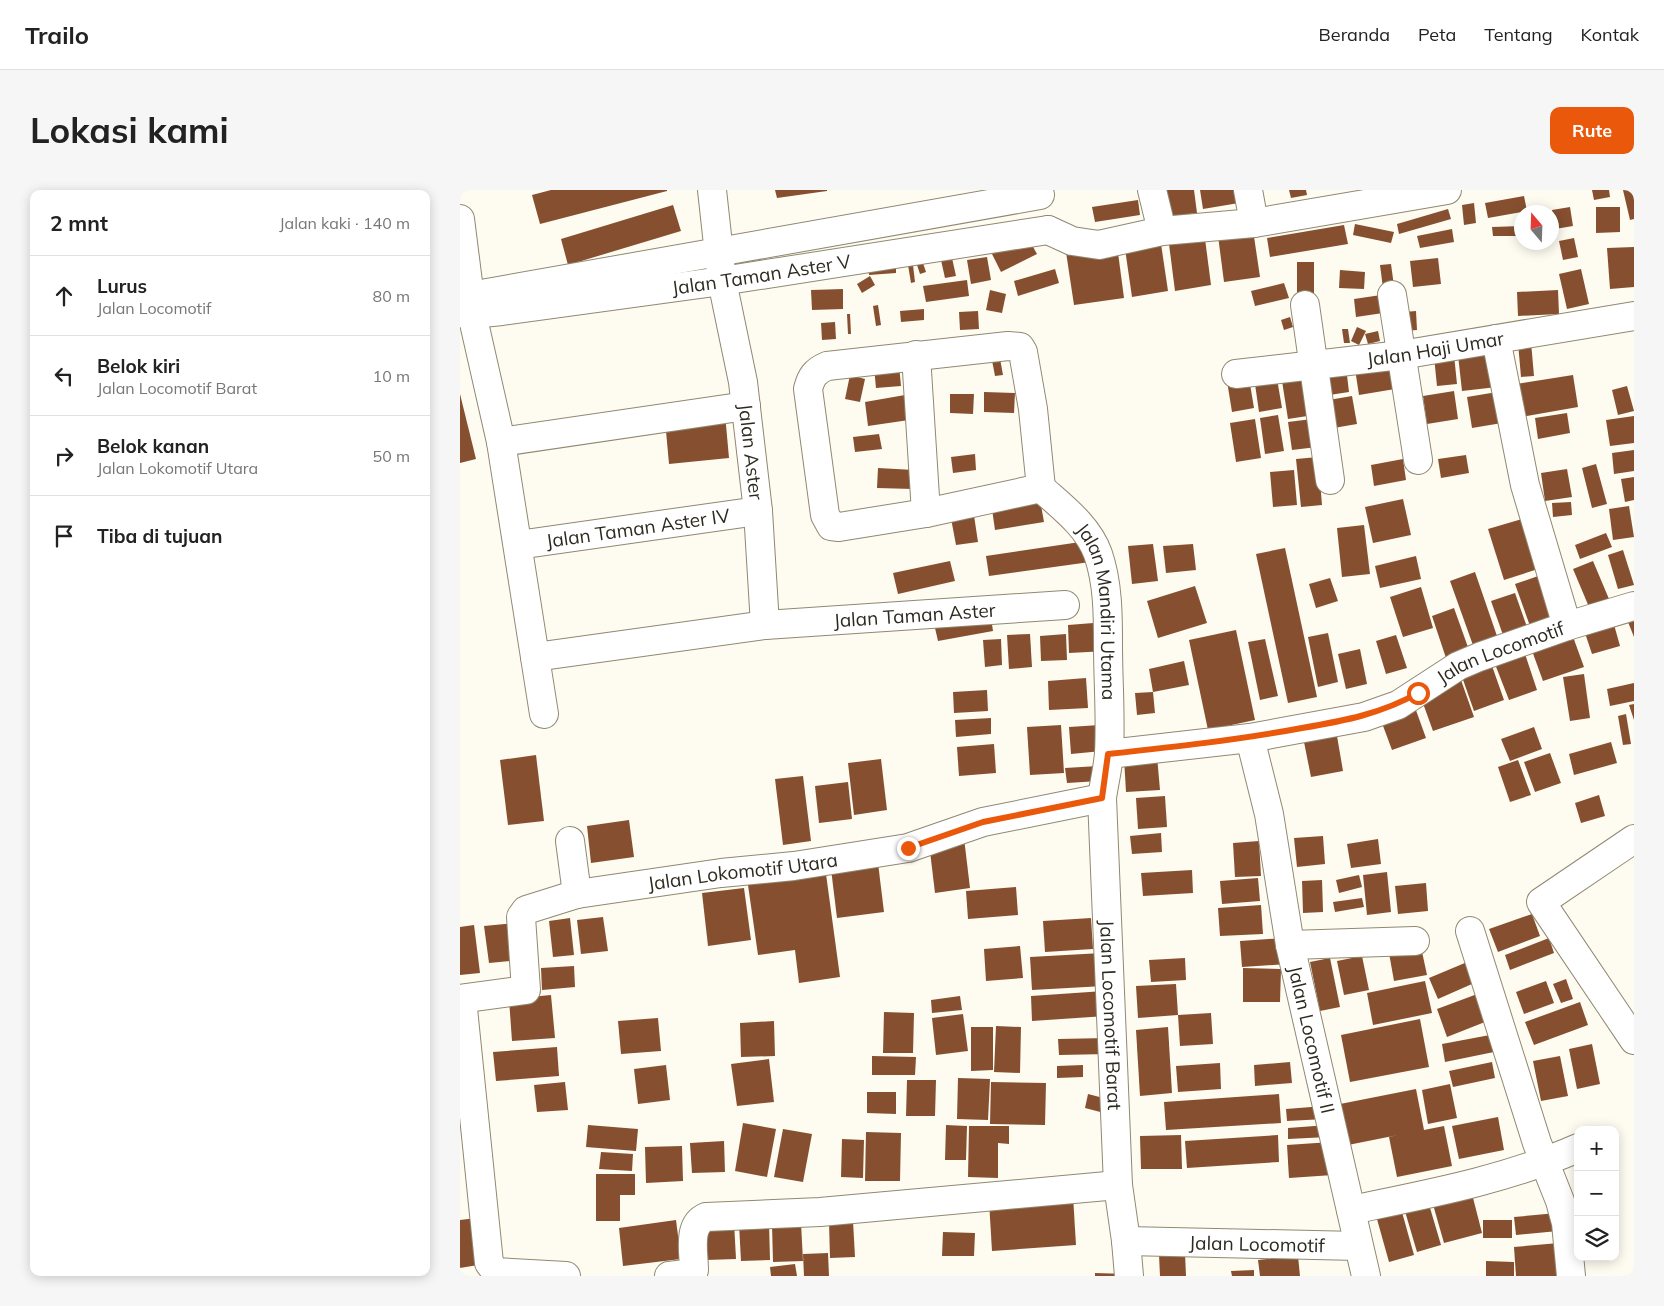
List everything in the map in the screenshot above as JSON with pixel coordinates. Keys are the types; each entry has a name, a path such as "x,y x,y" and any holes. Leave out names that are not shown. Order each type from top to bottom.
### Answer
{"street":[{"name":"Jalan Aster","path":"712,190 722,282 743,382 746,406 758,512 765,625"},
{"path":"1152,190 1162,231"},
{"path":"1248,190 1254,222"},
{"path":"1040,192 1048,230 1072,241 1099,245 1162,231 1254,222 1354,198 1447,190"},
{"name":"Jalan Taman Aster V","path":"465,306 720,252 1040,192"},
{"path":"460,219 465,306 502,442 544,714"},
{"name":"Jalan Taman Aster V","path":"465,306 722,282 1048,230"},
{"path":"1392,295 1418,460"},
{"path":"1305,305 1312,365 1330,480"},
{"name":"Jalan Haji Umar","path":"1236,374 1401,355 1634,316"},
{"path":"1496,339 1525,485 1567,626"},
{"path":"1008,346 1020,347 1033,409 1041,488 926,512 839,527 831,526 825,515 808,390 811,377 819,370 828,366 916,355 1008,346"},
{"path":"916,355 926,512"},
{"path":"502,442 746,406"},
{"name":"Jalan Mandiri Utama","path":"1041,488 1074,516 1098,553 1104,577 1108,611 1108,754"},
{"name":"Jalan Taman Aster IV","path":"518,545 758,512"},
{"name":"Jalan Taman Aster","path":"765,625 1065,605"},
{"name":"Jalan Locomotif","path":"1108,754 1250,738 1364,717 1384,710 1418,693 1458,666 1567,626 1634,606"},
{"path":"535,657 765,625"},
{"name":"Jalan Locomotif II","path":"1250,738 1272,831 1290,945 1358,1246"},
{"name":"Jalan Locomotif Barat","path":"1108,754 1102,798 1118,1185 1129,1276"},
{"name":"Jalan Lokomotif Utara","path":"461,999 526,990 521,917 526,910 577,894 721,872 794,866 908,848 983,822 1102,798"},
{"path":"1634,840 1541,902 1634,1040"},
{"path":"570,842 577,894"},
{"path":"1470,930 1544,1163 1560,1201 1566,1223 1571,1276"},
{"path":"1290,945 1415,941"},
{"path":"461,999 489,1263 496,1272 566,1276"},
{"path":"1351,1210 1450,1190 1544,1163 1574,1150"},
{"path":"670,1276 686,1274 694,1270 693,1230 699,1220 706,1217 829,1211 1118,1185"},
{"name":"Jalan Locomotif","path":"1126,1241 1358,1246"},
{"path":"1358,1246 1366,1276"}],"building":[{"path":"551,190 667,191 540,224 532,195"},
{"path":"775,190 827,190 827,191 777,198"},
{"path":"1163,190 1194,190 1197,213 1167,217"},
{"path":"1200,190 1243,190 1245,202 1203,209"},
{"path":"1289,190 1306,190 1307,195 1291,198"},
{"path":"1592,190 1609,190 1610,197 1594,200"},
{"path":"1623,190 1634,190 1634,219 1630,220"},
{"path":"1524,196 1526,205 1514,205 1514,213 1488,218 1485,203"},
{"path":"1138,200 1140,215 1095,222 1092,207"},
{"path":"1474,203 1476,223 1464,225 1462,205"},
{"path":"673,205 681,231 568,265 561,239"},
{"path":"1570,207 1573,226 1559,228 1559,209"},
{"path":"1596,207 1620,207 1620,232 1596,233"},
{"path":"1448,209 1451,219 1399,234 1397,224"},
{"path":"1252,223 1260,277 1224,282 1217,228"},
{"path":"1355,224 1394,232 1391,243 1353,235"},
{"path":"1344,225 1348,244 1270,257 1267,238"},
{"path":"1514,226 1514,236 1493,236 1492,227"},
{"path":"1452,229 1454,242 1420,248 1417,236"},
{"path":"1204,231 1211,285 1175,291 1168,236"},
{"path":"1027,236 1037,254 1001,272 992,254"},
{"path":"1160,237 1168,291 1132,297 1124,242"},
{"path":"1574,238 1578,257 1563,260 1559,241"},
{"path":"1117,245 1124,298 1074,305 1066,252"},
{"path":"1634,247 1634,287 1610,289 1607,248"},
{"path":"950,249 956,276 945,278 939,251"},
{"path":"896,257 896,273 869,275 868,259"},
{"path":"987,257 991,280 971,284 967,260"},
{"path":"1438,258 1441,284 1413,287 1410,261"},
{"path":"1297,262 1314,262 1314,298 1297,298"},
{"path":"923,263 926,272 920,274 917,265"},
{"path":"1391,264 1394,286 1383,288 1380,265"},
{"path":"908,265 913,265 915,282 911,283"},
{"path":"1055,269 1059,283 1018,296 1014,281"},
{"path":"1581,269 1589,304 1567,309 1559,274"},
{"path":"1340,270 1365,272 1364,289 1339,288"},
{"path":"870,276 875,285 862,293 857,284"},
{"path":"967,280 969,296 926,302 923,286"},
{"path":"1284,283 1289,298 1255,306 1251,291"},
{"path":"843,289 843,309 812,310 811,290"},
{"path":"990,290 1006,294 1002,313 986,310"},
{"path":"1558,290 1559,314 1518,316 1517,292"},
{"path":"1381,295 1383,313 1356,317 1354,299"},
{"path":"878,305 881,325 876,326 873,306"},
{"path":"924,309 924,320 901,322 900,311"},
{"path":"978,311 979,329 960,330 959,312"},
{"path":"1416,311 1417,330 1405,331 1404,312"},
{"path":"847,314 850,314 851,334 848,334"},
{"path":"1290,317 1293,327 1284,330 1281,320"},
{"path":"835,322 836,339 822,340 821,323"},
{"path":"1357,327 1366,331 1359,345 1351,341"},
{"path":"1342,329 1348,329 1350,343 1344,343"},
{"path":"1378,331 1380,341 1368,344 1365,334"},
{"path":"1531,342 1534,376 1521,377 1518,343"},
{"path":"1493,352 1497,387 1462,391 1458,355"},
{"path":"999,353 1003,375 995,376 991,355"},
{"path":"1454,355 1457,384 1437,386 1434,357"},
{"path":"1390,364 1395,389 1359,395 1355,369"},
{"path":"899,365 901,386 876,388 874,367"},
{"path":"1346,367 1349,392 1323,396 1319,372"},
{"path":"1276,373 1282,408 1259,412 1254,377"},
{"path":"850,375 865,379 860,402 845,399"},
{"path":"1573,375 1578,407 1521,417 1516,384"},
{"path":"1308,376 1314,415 1288,419 1282,381"},
{"path":"1249,378 1254,408 1232,412 1227,381"},
{"path":"1627,386 1634,411 1618,415 1612,390"},
{"path":"1454,391 1458,419 1427,424 1423,396"},
{"path":"1503,391 1508,422 1472,428 1467,397"},
{"path":"984,392 1015,393 1014,413 984,412"},
{"path":"460,394 476,459 460,463"},
{"path":"950,394 974,394 973,414 950,413"},
{"path":"905,395 909,420 868,426 865,402"},
{"path":"1352,396 1357,424 1328,429 1323,401"},
{"path":"1567,413 1570,433 1538,439 1535,418"},
{"path":"725,414 729,458 669,464 665,420"},
{"path":"1278,415 1284,451 1265,454 1260,418"},
{"path":"1634,416 1634,443 1610,446 1606,420"},
{"path":"1255,419 1261,458 1236,462 1230,423"},
{"path":"1312,419 1317,447 1292,450 1288,422"},
{"path":"879,434 882,449 855,452 853,437"},
{"path":"1634,450 1634,471 1614,474 1612,453"},
{"path":"975,454 976,470 953,473 951,457"},
{"path":"1466,455 1469,473 1441,478 1438,459"},
{"path":"1318,457 1322,505 1301,507 1296,459"},
{"path":"1403,459 1406,480 1374,486 1371,465"},
{"path":"1596,464 1607,504 1592,508 1582,468"},
{"path":"878,468 914,470 913,489 877,488"},
{"path":"1567,469 1572,497 1545,501 1541,473"},
{"path":"1294,470 1297,505 1273,507 1270,472"},
{"path":"1634,477 1634,500 1625,502 1621,479"},
{"path":"1039,494 1044,522 995,530 991,502"},
{"path":"1403,499 1411,535 1373,543 1365,507"},
{"path":"1571,502 1572,515 1553,517 1552,503"},
{"path":"1629,506 1634,537 1613,540 1609,509"},
{"path":"973,509 978,542 956,545 950,513"},
{"path":"1522,519 1538,569 1504,580 1488,529"},
{"path":"1364,525 1370,574 1342,577 1337,528"},
{"path":"1606,533 1612,547 1580,559 1575,545"},
{"path":"1087,541 1090,562 989,576 986,556"},
{"path":"1153,544 1158,581 1132,584 1128,546"},
{"path":"1193,544 1196,570 1166,573 1163,546"},
{"path":"1285,548 1317,697 1288,703 1256,554"},
{"path":"1623,550 1634,585 1618,589 1608,555"},
{"path":"1416,556 1421,579 1380,588 1375,566"},
{"path":"950,561 955,581 898,594 893,573"},
{"path":"1593,561 1609,599 1589,607 1573,569"},
{"path":"1475,572 1498,639 1474,648 1450,581"},
{"path":"1541,575 1556,617 1530,626 1515,584"},
{"path":"1330,578 1338,601 1316,608 1309,584"},
{"path":"1195,586 1207,623 1158,638 1147,601"},
{"path":"1421,587 1433,628 1403,637 1390,597"},
{"path":"1515,593 1527,627 1503,635 1491,601"},
{"path":"1454,608 1469,650 1446,658 1432,616"},
{"path":"1624,612 1634,615 1634,637"},
{"path":"991,618 993,631 938,641 935,628"},
{"path":"1613,621 1620,646 1592,654 1584,630"},
{"path":"1106,622 1107,651 1069,653 1068,625"},
{"path":"1236,630 1255,720 1208,730 1189,640"},
{"path":"1328,633 1338,682 1318,687 1308,637"},
{"path":"1030,634 1032,667 1009,669 1007,635"},
{"path":"1066,634 1067,660 1041,661 1040,636"},
{"path":"1572,634 1584,667 1543,681 1531,648"},
{"path":"1396,635 1407,668 1386,674 1376,641"},
{"path":"1001,639 1002,665 985,667 983,640"},
{"path":"1265,639 1278,696 1260,700 1248,642"},
{"path":"1523,648 1537,690 1509,700 1493,659"},
{"path":"1360,649 1367,684 1346,689 1338,654"},
{"path":"1184,661 1189,685 1153,692 1149,669"},
{"path":"1491,663 1504,700 1474,711 1461,674"},
{"path":"1584,674 1590,718 1570,721 1563,677"},
{"path":"1086,678 1088,708 1049,710 1048,681"},
{"path":"1461,680 1474,717 1433,731 1420,695"},
{"path":"1634,683 1634,701 1610,706 1607,689"},
{"path":"987,690 988,711 954,713 953,692"},
{"path":"1153,692 1155,713 1137,715 1135,693"},
{"path":"1413,702 1426,738 1392,750 1379,715"},
{"path":"1634,704 1634,720 1629,705"},
{"path":"1626,714 1631,744 1623,745 1618,716"},
{"path":"991,718 991,734 956,737 955,720"},
{"path":"1061,725 1064,773 1030,775 1027,727"},
{"path":"1100,725 1102,751 1071,754 1069,727"},
{"path":"1534,727 1542,749 1510,761 1501,739"},
{"path":"1337,736 1343,771 1311,777 1304,742"},
{"path":"1611,742 1617,763 1574,775 1569,754"},
{"path":"994,744 996,773 959,776 957,747"},
{"path":"1550,753 1561,783 1535,792 1524,762"},
{"path":"536,755 544,821 508,825 500,760"},
{"path":"1157,756 1160,790 1126,792 1124,758"},
{"path":"881,759 887,810 854,815 848,763"},
{"path":"1518,760 1531,795 1510,802 1498,767"},
{"path":"1098,766 1099,781 1067,783 1065,768"},
{"path":"803,776 811,841 783,845 775,779"},
{"path":"848,782 852,819 819,823 815,786"},
{"path":"1599,795 1605,816 1581,823 1575,803"},
{"path":"1165,796 1167,827 1138,829 1136,798"},
{"path":"629,820 634,857 591,863 587,826"},
{"path":"1161,833 1162,852 1132,854 1130,836"},
{"path":"1323,836 1325,864 1297,867 1294,838"},
{"path":"964,838 970,888 935,893 929,843"},
{"path":"1378,839 1381,864 1351,868 1347,844"},
{"path":"1259,841 1261,876 1235,877 1233,843"},
{"path":"878,863 884,912 837,918 831,869"},
{"path":"1192,870 1193,893 1143,896 1141,873"},
{"path":"1387,872 1391,912 1367,915 1363,875"},
{"path":"826,874 840,977 799,983 795,950 758,955 748,885"},
{"path":"1359,875 1362,887 1339,893 1336,880"},
{"path":"1258,878 1260,901 1222,904 1220,881"},
{"path":"1322,880 1323,912 1303,913 1302,881"},
{"path":"1426,883 1428,911 1398,914 1395,886"},
{"path":"1016,887 1018,915 968,919 966,891"},
{"path":"744,888 751,940 708,946 702,893"},
{"path":"1362,898 1364,907 1335,912 1333,902"},
{"path":"1261,905 1263,934 1220,936 1218,908"},
{"path":"1532,914 1540,936 1498,952 1489,929"},
{"path":"603,917 608,951 581,954 577,920"},
{"path":"570,918 574,955 553,957 549,921"},
{"path":"1091,918 1093,949 1045,952 1043,921"},
{"path":"515,923 519,960 489,963 484,926"},
{"path":"474,925 480,973 460,975 460,927"},
{"path":"1285,938 1287,964 1242,967 1240,941"},
{"path":"1549,938 1554,953 1510,970 1505,955"},
{"path":"1020,946 1023,978 986,981 984,949"},
{"path":"1421,947 1427,975 1394,981 1389,953"},
{"path":"1102,953 1104,986 1032,990 1030,957"},
{"path":"1362,956 1369,990 1344,995 1337,961"},
{"path":"1185,958 1186,980 1151,982 1149,960"},
{"path":"1330,958 1340,1007 1320,1011 1310,962"},
{"path":"1472,960 1481,980 1438,999 1429,978"},
{"path":"574,966 575,987 542,990 541,968"},
{"path":"1243,968 1281,969 1280,1002 1243,1002"},
{"path":"1566,979 1573,999 1561,1003 1553,984"},
{"path":"1425,981 1432,1013 1373,1025 1367,993"},
{"path":"1546,981 1554,1003 1524,1014 1516,992"},
{"path":"1176,984 1178,1015 1138,1018 1136,986"},
{"path":"1104,991 1106,1016 1032,1021 1031,996"},
{"path":"1480,993 1490,1020 1447,1037 1437,1009"},
{"path":"551,995 555,1038 512,1041 509,999"},
{"path":"960,996 962,1010 932,1013 931,1000"},
{"path":"1580,1002 1588,1025 1534,1045 1525,1022"},
{"path":"884,1012 914,1013 913,1053 883,1053"},
{"path":"1211,1013 1213,1044 1180,1046 1178,1015"},
{"path":"963,1014 968,1051 936,1055 932,1018"},
{"path":"658,1018 661,1051 621,1054 618,1021"},
{"path":"1420,1019 1429,1067 1350,1082 1341,1035"},
{"path":"774,1021 775,1056 741,1057 740,1023"},
{"path":"996,1026 1021,1027 1020,1073 994,1072"},
{"path":"971,1027 993,1027 993,1070 971,1071"},
{"path":"1168,1027 1172,1093 1140,1096 1136,1030"},
{"path":"1490,1035 1494,1052 1445,1062 1442,1044"},
{"path":"1107,1038 1108,1054 1059,1055 1058,1039"},
{"path":"1592,1044 1600,1084 1577,1089 1569,1049"},
{"path":"557,1047 559,1076 496,1081 493,1052"},
{"path":"872,1056 916,1057 915,1075 872,1075"},
{"path":"1560,1056 1568,1096 1541,1101 1533,1061"},
{"path":"769,1059 774,1102 737,1106 731,1064"},
{"path":"1290,1062 1292,1083 1255,1086 1254,1065"},
{"path":"1492,1062 1495,1078 1453,1087 1449,1071"},
{"path":"1220,1063 1221,1089 1178,1092 1176,1066"},
{"path":"666,1065 670,1100 638,1104 634,1069"},
{"path":"1083,1065 1083,1077 1057,1078 1057,1066"},
{"path":"958,1078 990,1079 988,1120 957,1119"},
{"path":"907,1080 936,1080 935,1116 906,1116"},
{"path":"565,1082 568,1110 537,1112 534,1085"},
{"path":"991,1082 1046,1083 1045,1125 990,1124"},
{"path":"1450,1084 1457,1118 1428,1124 1422,1090"},
{"path":"1416,1089 1424,1130 1444,1126 1452,1166 1397,1177 1389,1137 1398,1135 1343,1146 1335,1105"},
{"path":"867,1092 896,1092 896,1114 867,1113"},
{"path":"1088,1094 1111,1100 1108,1114 1085,1108"},
{"path":"1279,1094 1281,1123 1166,1130 1164,1102"},
{"path":"1324,1106 1325,1119 1287,1121 1286,1109"},
{"path":"1498,1117 1504,1150 1459,1159 1452,1126"},
{"path":"743,1123 776,1129 767,1177 735,1171"},
{"path":"588,1125 638,1129 636,1151 586,1147"},
{"path":"946,1125 967,1126 966,1160 945,1160"},
{"path":"1328,1125 1328,1137 1288,1139 1288,1128"},
{"path":"969,1126 1009,1126 1009,1144 998,1143 998,1178 968,1177"},
{"path":"783,1129 812,1134 803,1182 774,1177"},
{"path":"866,1132 901,1133 900,1181 865,1181"},
{"path":"1181,1135 1182,1169 1141,1169 1140,1136"},
{"path":"1278,1135 1279,1162 1187,1168 1185,1141"},
{"path":"842,1139 864,1140 863,1178 841,1177"},
{"path":"724,1141 725,1172 692,1173 690,1143"},
{"path":"1331,1142 1333,1175 1289,1178 1287,1145"},
{"path":"682,1146 683,1181 646,1183 645,1147"},
{"path":"601,1152 633,1154 632,1171 599,1169"},
{"path":"596,1174 635,1174 635,1195 620,1195 620,1221 596,1221"},
{"path":"1471,1190 1482,1233 1444,1243 1432,1201"},
{"path":"1073,1196 1076,1245 992,1251 989,1201"},
{"path":"1428,1201 1441,1245 1417,1252 1404,1208"},
{"path":"1400,1205 1414,1255 1389,1262 1375,1212"},
{"path":"1557,1213 1558,1231 1516,1235 1514,1217"},
{"path":"476,1218 484,1264 460,1268 460,1220"},
{"path":"676,1220 681,1259 623,1266 619,1228"},
{"path":"1483,1220 1512,1220 1512,1238 1483,1238"},
{"path":"853,1221 855,1257 830,1258 829,1222"},
{"path":"734,1222 736,1259 706,1260 705,1223"},
{"path":"769,1223 770,1260 741,1261 739,1224"},
{"path":"801,1223 803,1261 773,1262 772,1225"},
{"path":"943,1232 975,1233 974,1256 942,1256"},
{"path":"1559,1243 1562,1276 1516,1276 1514,1247"},
{"path":"828,1253 829,1276 804,1276 803,1254"},
{"path":"1185,1253 1186,1276 1160,1276 1159,1255"},
{"path":"1298,1256 1300,1276 1260,1276 1258,1260"},
{"path":"1486,1261 1514,1262 1514,1276 1486,1276"},
{"path":"795,1264 797,1276 771,1276 770,1267"},
{"path":"1254,1270 1254,1276 1232,1276 1231,1271"},
{"path":"1095,1273 1128,1274 1128,1276 1095,1276"}],"route":[{"path":"908,848 983,822 1102,798 1108,754 1250,738 1364,717 1398,705 1418,693"}]}
